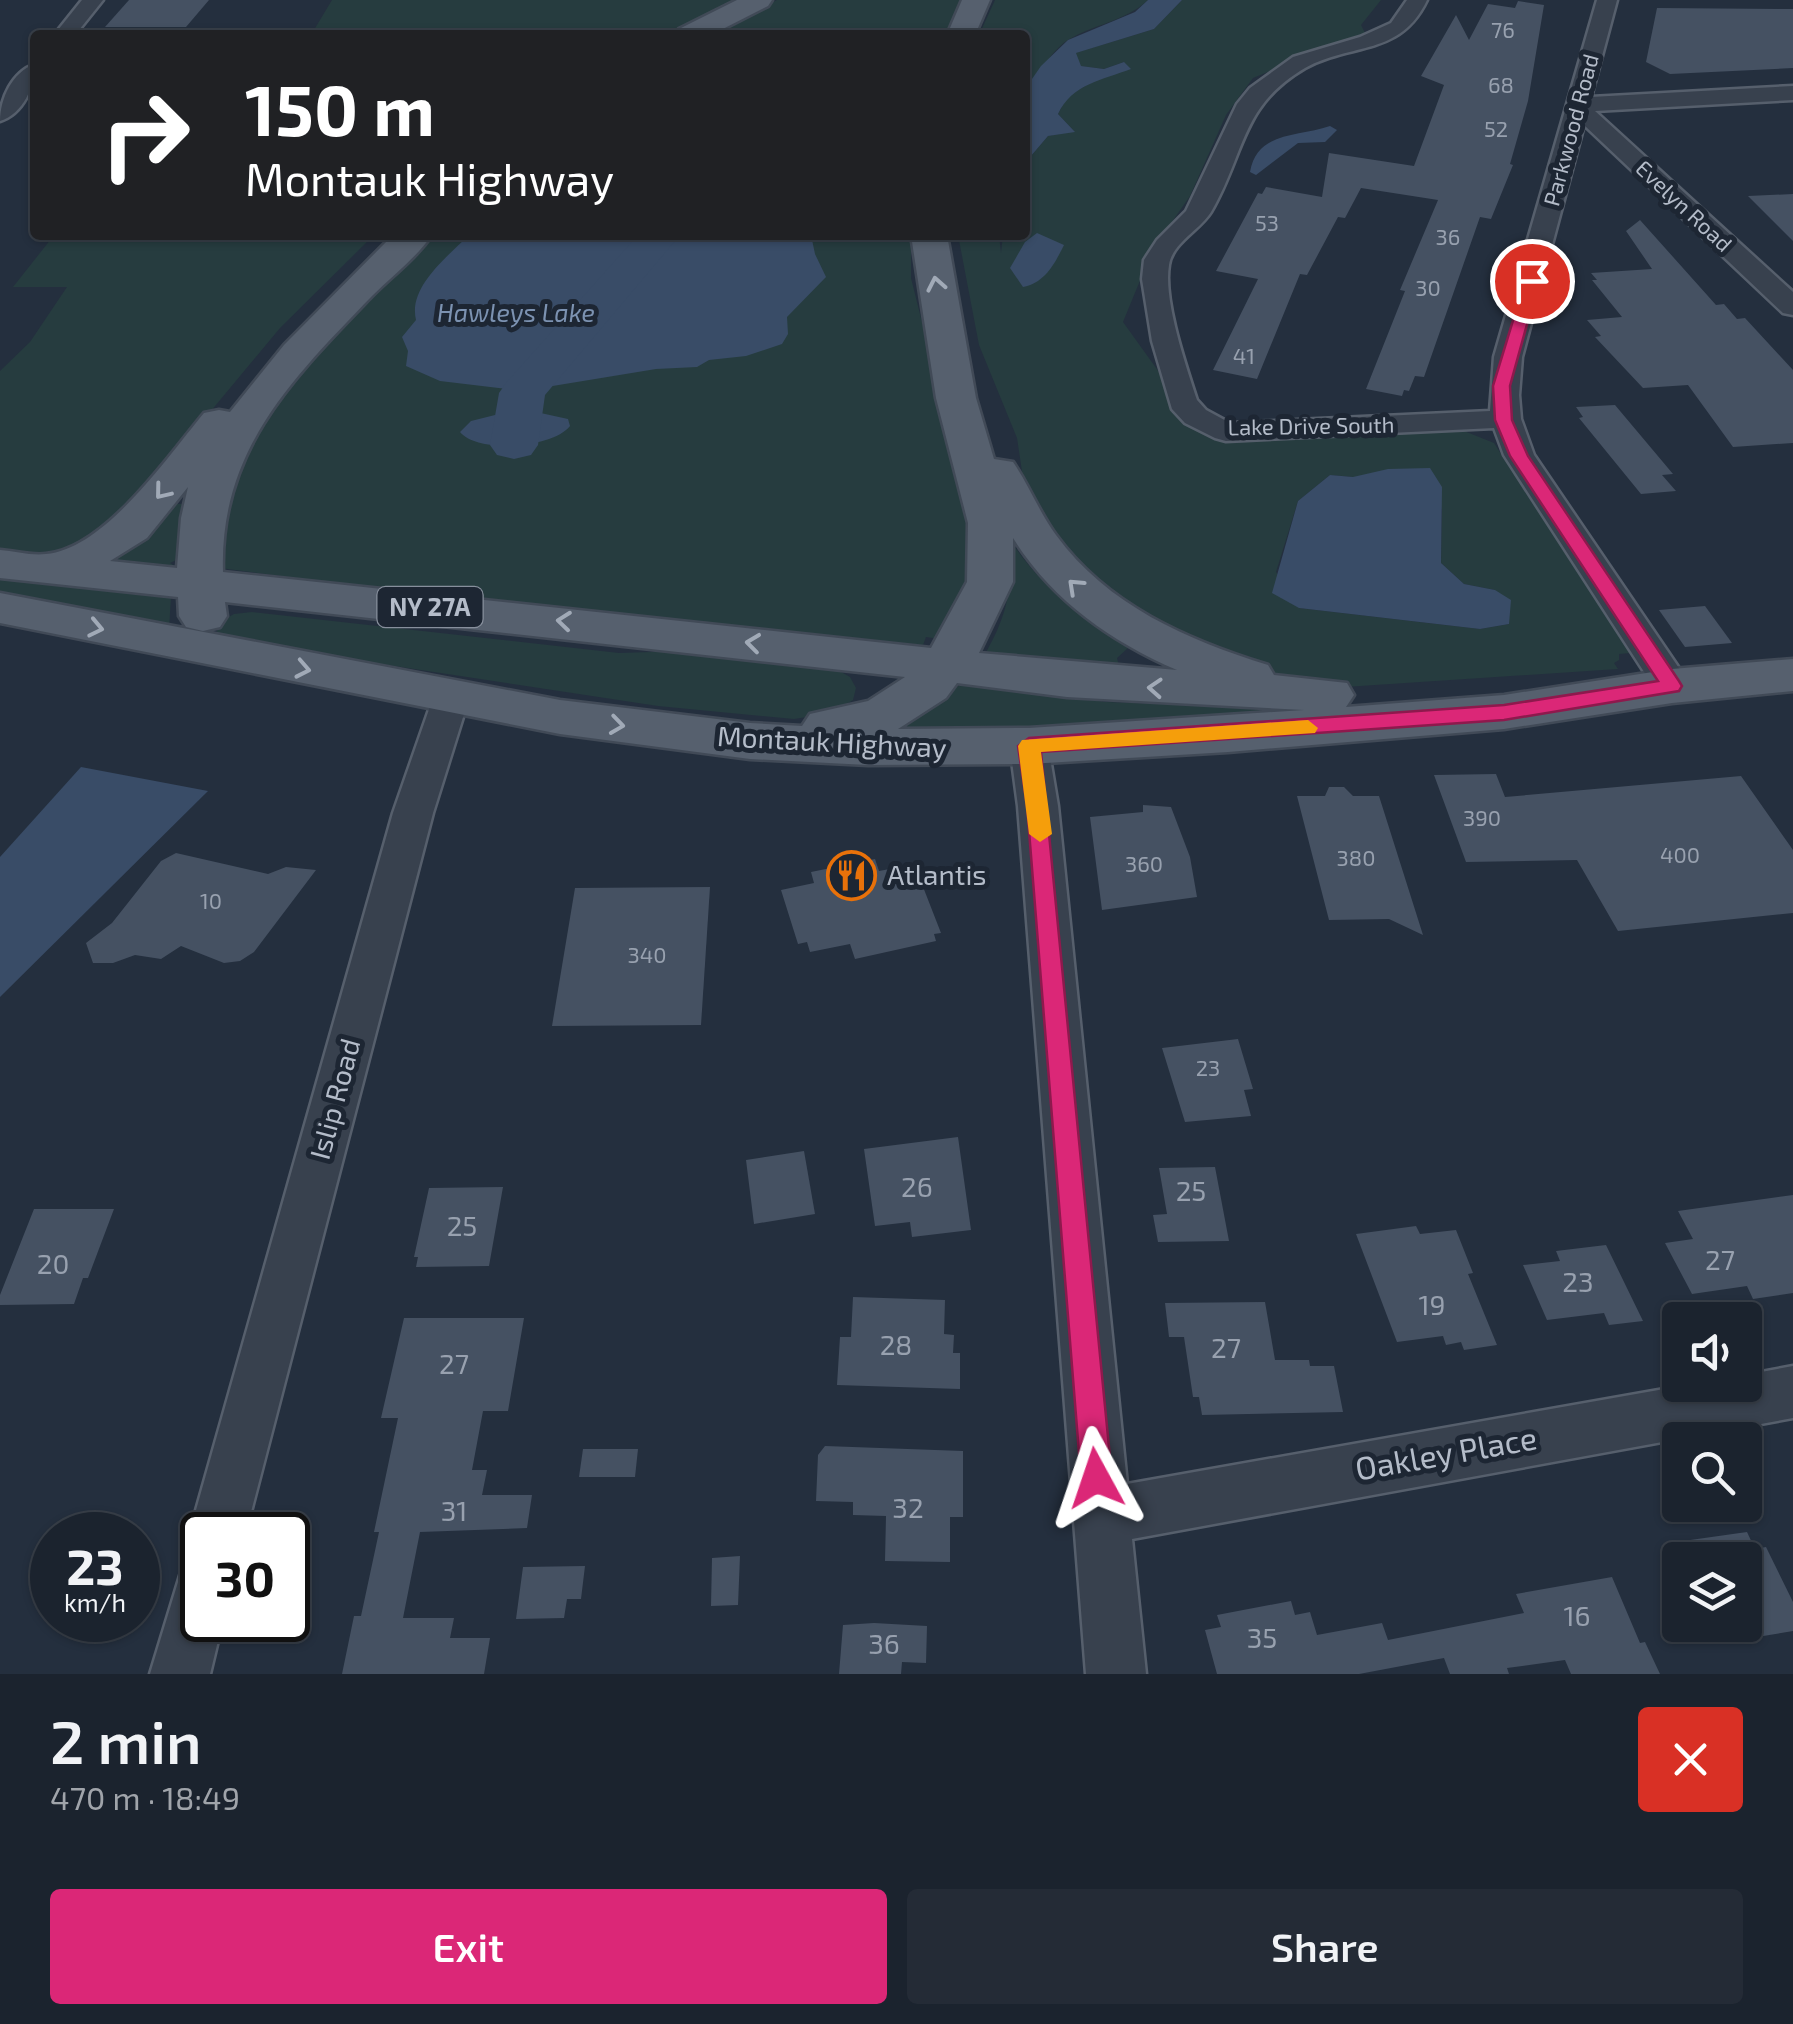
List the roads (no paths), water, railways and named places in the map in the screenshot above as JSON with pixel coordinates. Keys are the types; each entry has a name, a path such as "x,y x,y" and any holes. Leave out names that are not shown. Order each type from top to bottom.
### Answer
{"main road":[{"path":"699,30 758,0"},
{"path":"963,30 976,0"},
{"path":"57,568 110,544 132,528 276,354 384,240"},
{"path":"207,650 200,583 206,500 214,473 230,446 319,330 409,240"},
{"path":"690,735 863,723 898,708 947,667 975,620 990,582 990,523 956,398 930,240"},
{"path":"946,332 1010,498 1029,535 1054,567 1105,610 1170,647 1239,674 1321,696"},
{"name":"NY 27A","path":"0,564 200,583"},
{"name":"Montauk Highway","path":"200,583 1138,686 1321,696 1672,686 1793,676"},
{"name":"Montauk Highway","path":"0,608 452,698 690,735 868,747 1029,746 1504,712 1672,686"},
{"path":"823,727 852,711 864,695 863,678 846,655"}],"street":[{"path":"68,30 93,0"},
{"name":"Lake Drive South","path":"1417,0 1406,21 1391,32 1300,62 1246,103 1220,158 1215,182 1196,216 1167,244 1155,266 1169,350 1185,408 1226,432 1503,420"},
{"name":"Parkwood Road","path":"1607,0 1508,357 1502,386 1503,420 1519,456 1672,686"},
{"path":"0,114 30,77"},
{"path":"1576,105 1793,93"},
{"name":"Evelyn Road","path":"1576,105 1793,307"},
{"name":"Islip Road","path":"223,1512 412,813 452,698"},
{"path":"1029,746 1040,824 1116,1674"},
{"name":"Oakley Place","path":"1100,1517 1793,1392"},
{"path":"180,1674 188,1642"}],"water":[{"path":"1148,0 1182,0 1154,29 1076,53 1081,66 1104,69 1124,62 1131,69 1089,84 1071,96 1058,114 1075,132 1048,136 1030,157 1030,82 1041,66 1068,40 1135,12"},
{"path":"1330,126 1337,130 1325,142 1298,143 1256,175 1250,172 1254,159 1270,142"},
{"path":"1037,233 1064,245 1043,277 1023,287 1010,268"},
{"name":"Hawleys Lake","path":"464,240 812,240 826,277 787,317 788,334 782,344 746,356 709,360 697,367 656,369 510,393 507,389 440,381 406,366 408,351 402,337 416,320 415,308 423,284"},
{"path":"531,399 536,412 568,419 570,426 548,439 498,446 469,439 460,432 471,421 499,414 508,400"},
{"path":"1430,468 1442,487 1441,563 1464,584 1495,590 1511,600 1509,624 1480,629 1299,608 1272,593 1298,501 1330,475 1353,477 1388,469"},
{"path":"81,767 208,791 0,997 0,857"}],"waterway":[{"path":"514,445 522,393 656,240"}],"place":[{"name":"Atlantis","path":"852,875"}]}
